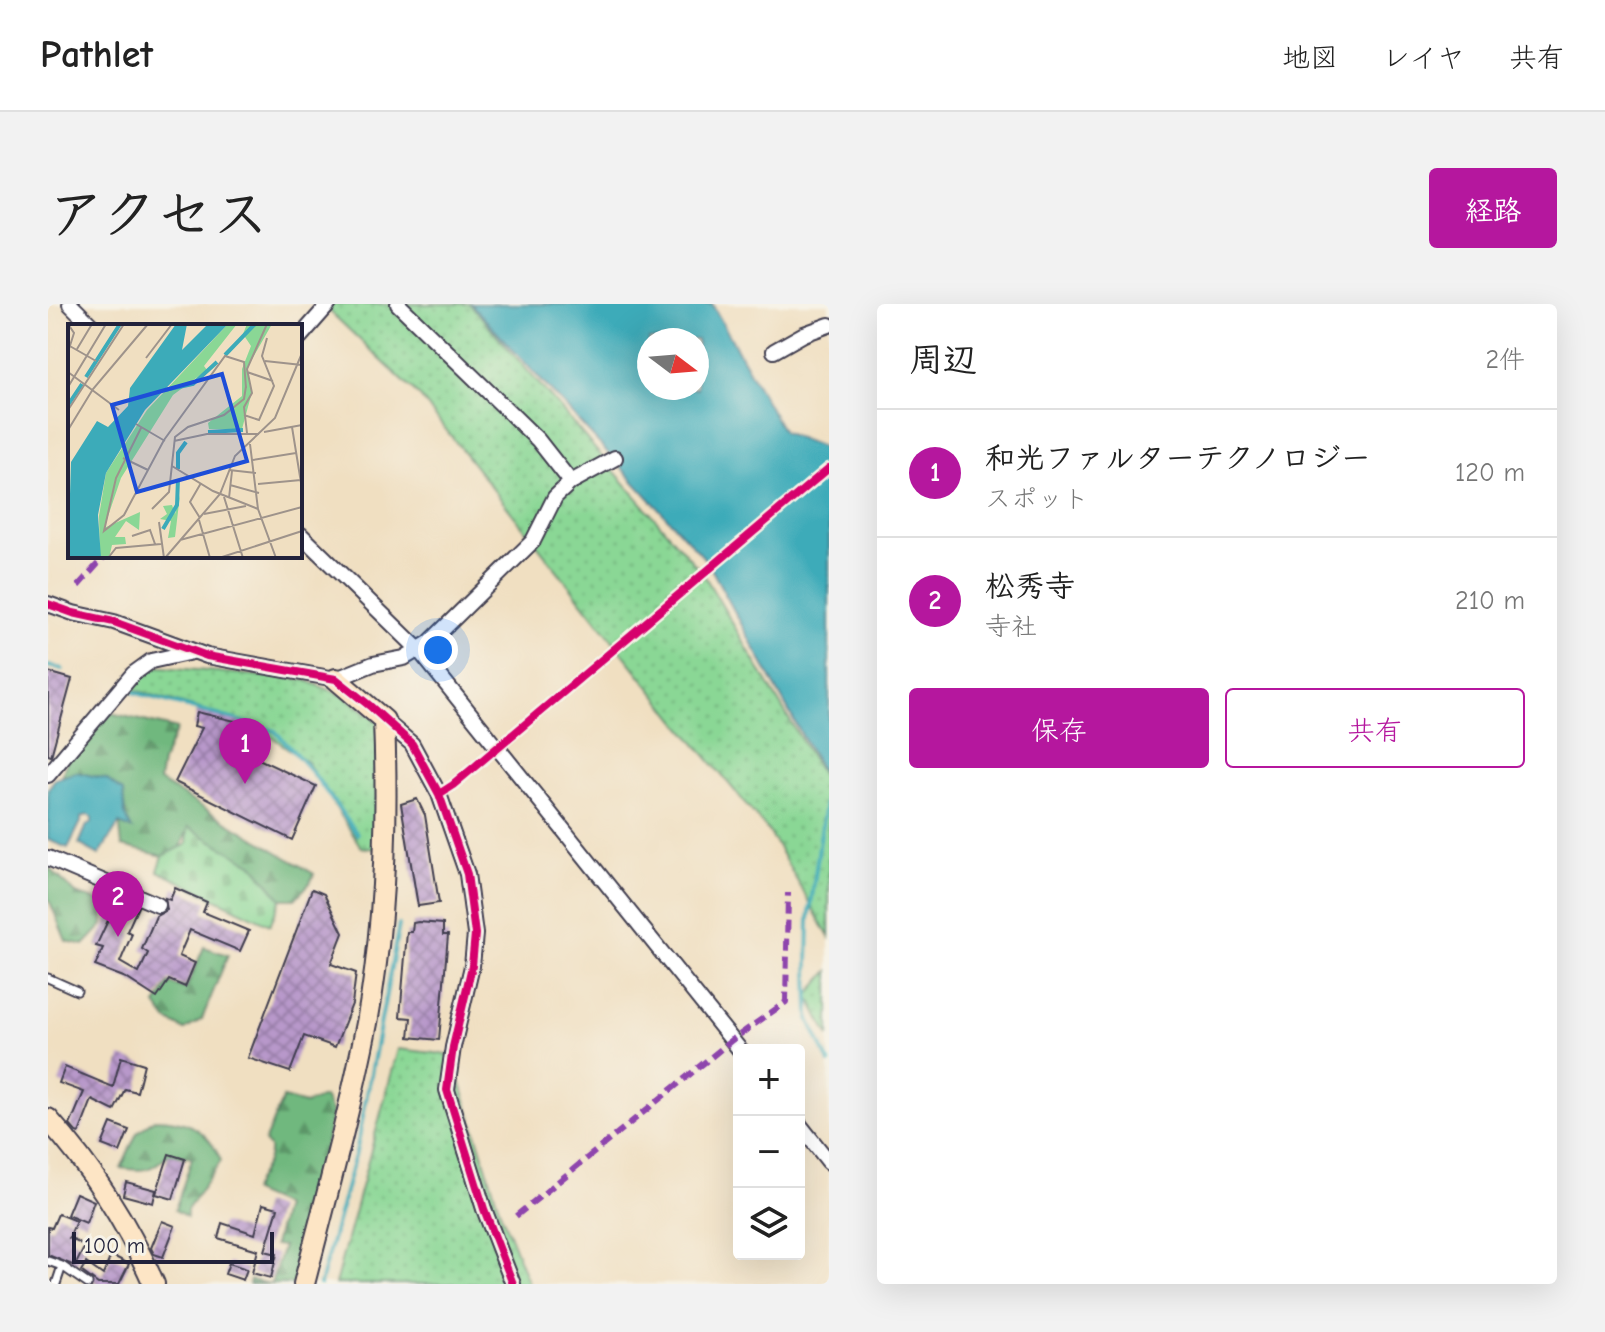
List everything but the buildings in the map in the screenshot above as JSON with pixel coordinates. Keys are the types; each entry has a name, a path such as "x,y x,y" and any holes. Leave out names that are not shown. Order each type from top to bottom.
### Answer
{"street":[{"path":"70,304 90,324"},
{"path":"302,335 329,304"},
{"path":"398,304 538,440 571,482"},
{"path":"774,351 804,334 829,325"},
{"path":"336,679 373,664 404,658 419,650 451,623 533,541 555,497 571,482 615,458"},
{"path":"302,536 419,650 735,1044"},
{"path":"48,604 114,622 193,652 336,679 412,744 439,794 467,874 475,934 473,956 447,1090 484,1209 513,1284"},
{"path":"48,775 133,674 151,661 193,652"},
{"path":"304,1284 367,1022 380,917 388,804 384,720"},
{"path":"48,858 158,905"},
{"path":"48,1119 111,1202 139,1250 154,1284"},
{"path":"805,1132 829,1162"}],"lane":[{"path":"48,978 77,991"},
{"path":"48,1261 62,1266 88,1284"},
{"path":"56,1284 62,1266"}],"green space":[{"path":"322,304 470,304 704,575 829,787 829,937 770,833 675,719 420,397"},
{"path":"153,666 305,680 344,696 378,721 375,849 361,847 307,762 255,725 128,688"},
{"path":"107,712 177,729 162,762 159,781 314,874 310,883 295,899 281,899 253,865 189,828 180,848 163,856 122,846 117,801 78,779 62,775 70,752"},
{"path":"188,827 253,865 281,899 270,925 158,871 163,856 187,844"},
{"path":"48,867 78,895 103,902 103,925 84,945 66,941 48,897"},
{"path":"204,947 228,955 202,1019 185,1030 167,1020 156,1005 169,983 186,989"},
{"path":"829,971 829,1037 808,995"},
{"path":"398,1049 452,1055 500,1211 529,1284 335,1284"},
{"path":"324,1097 332,1113 309,1228 294,1284 271,1284 283,1246 274,1245 284,1206 252,1192 268,1159 269,1147 264,1142 283,1098 305,1104"},
{"path":"154,1119 177,1121 195,1128 210,1141 221,1161 187,1210 187,1217 175,1210 192,1158 169,1154 147,1169 121,1168 137,1133"},
{"path":"250,1280 271,1284 249,1284"}],"water":[{"path":"471,304 712,304 783,432 829,450 829,785 707,561"},
{"path":"76,772 106,779 123,792 125,815 132,829 119,824 99,855 79,844 87,825 92,823 92,817 88,815 81,817 68,848 48,840 48,789 55,779"}],"waterway":[{"path":"48,666 62,669"},
{"path":"133,692 275,731 312,772 357,834"},
{"path":"829,774 809,919 808,962 809,1019 829,1063"},
{"path":"320,1284 357,1148 399,925"}],"marked path":[{"path":"78,586 103,558"},
{"path":"516,1216 732,1040 786,1002 788,893"}],"cycle path":[{"path":"439,794 829,468"},
{"path":"48,604 114,622 207,656 336,679 412,744 439,794 467,874 475,934 472,966 453,1047 447,1090 484,1209 513,1284"}],"place":[{"name":"和光ファルターテクノロジー","path":"245,784"},
{"name":"松秀寺","path":"118,937"}]}
